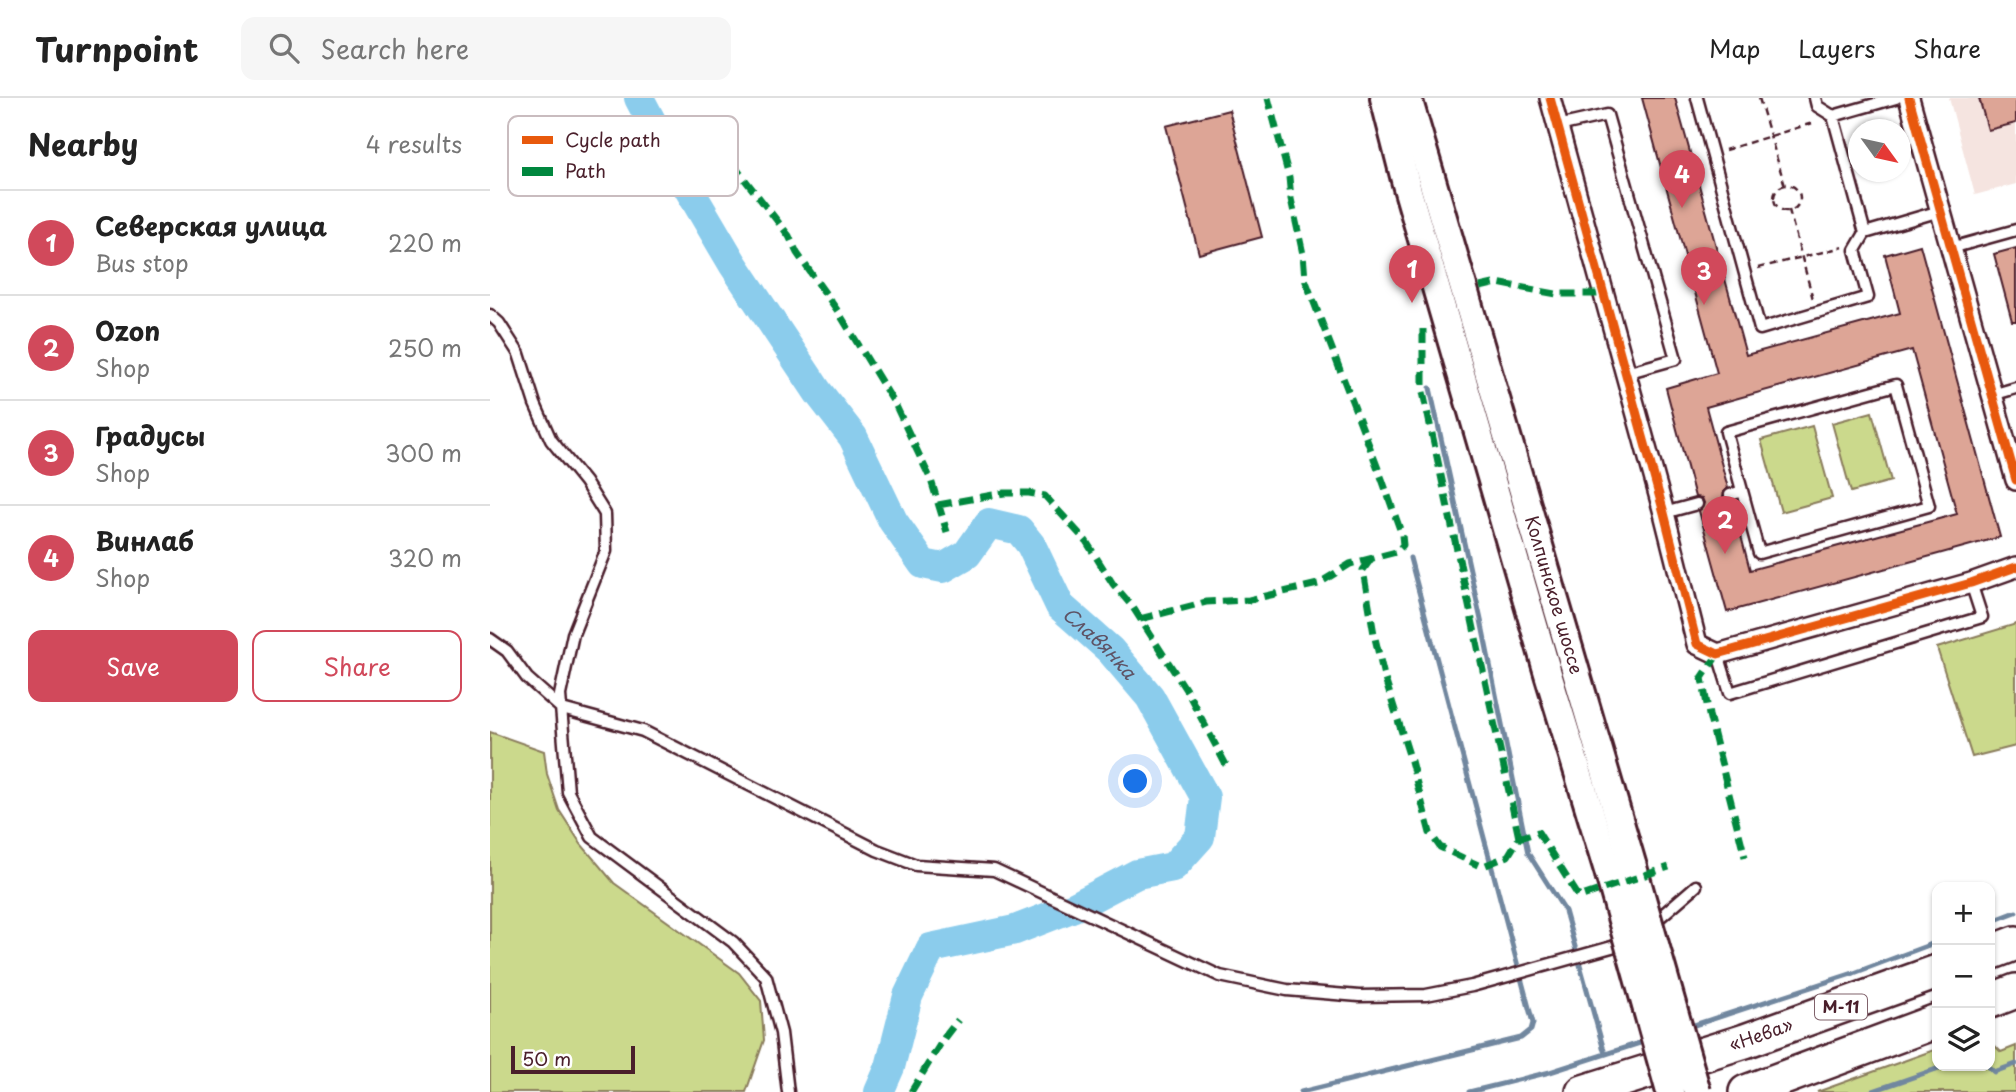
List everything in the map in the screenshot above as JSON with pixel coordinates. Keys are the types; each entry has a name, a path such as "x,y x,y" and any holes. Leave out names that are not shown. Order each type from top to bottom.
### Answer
{"highway":[{"path":"1995,951 2016,943"},
{"name":"«Нева»","path":"1583,1092 1745,1041 1932,974"},
{"path":"1995,999 2016,991"},
{"name":"М-11","path":"1746,1092 1932,1023"}],"main road":[{"name":"Колпинское шоссе","path":"1384,98 1406,184 1549,677 1621,871 1697,1092"},
{"name":"Колпинское шоссе","path":"1408,98 1621,871 1670,1092"}],"street":[{"path":"1550,98 1697,643 1718,654 1971,583 2016,567"},
{"path":"1909,98 2016,480"}],"lane":[{"path":"1697,98 1760,329 1868,297 1855,250 1865,233 1940,211"},
{"path":"1815,98 1817,106 1833,116 1865,233"},
{"path":"1833,116 1896,98"},
{"path":"1558,126 1607,115 1676,359 1626,373"},
{"path":"1951,248 2016,230"},
{"path":"490,315 499,323 519,354 535,404 551,440 585,482 605,514 606,551 573,634 560,695 568,792 592,837 733,942 766,977 782,1033 788,1092"},
{"path":"1896,385 1929,506 1759,553 1742,491 1726,432 1896,385"},
{"path":"1992,394 2016,388"},
{"path":"1730,495 1742,491"},
{"path":"1664,513 1697,504"},
{"path":"1718,654 1730,693 1982,617 1971,583"},
{"path":"490,639 507,651 527,678 562,709 643,731 877,850 916,865 994,870 1220,976 1287,990 1359,996 1426,995 1472,986 1631,941 1696,886"}],"path":[{"path":"1759,98 1785,186"},
{"path":"1712,154 1833,116"},
{"path":"1790,185 1798,191 1800,202 1793,210 1789,210 1783,211 1775,204 1774,194 1780,186 1790,185"},
{"path":"1789,210 1816,312"},
{"path":"1744,272 1859,243"}],"shaded area":[{"path":"1949,98 2016,98 2016,184 1975,195"}],"green space":[{"path":"1872,412 1891,481 1851,492 1832,423"},
{"path":"1812,426 1832,498 1781,512 1761,440"},
{"path":"2016,624 2016,746 1972,757 1937,648"},
{"path":"490,732 544,751 547,774 559,810 581,844 614,883 739,973 761,1001 764,1040 746,1092 490,1092"},
{"path":"1995,1046 2001,1052 2016,1046 2016,1092 1817,1092 1932,1051 1932,1071 1995,1071"}],"building":[{"path":"1642,98 1675,98 1746,355 1900,313 1885,255 1920,245 2000,537 1727,612 1699,511 1704,503 1702,498 1695,497 1666,388 1717,373","holes":["1912,350 1957,514 1750,570 1732,502 1723,497 1728,488 1706,407"]},
{"path":"1979,98 2016,98 2016,123 1988,130"},
{"path":"1229,110 1262,237 1199,254 1166,126"},
{"path":"2016,248 2016,321 2012,321 1994,254"}],"waterway":[{"name":"Славянка","path":"639,98 648,116"},
{"name":"Славянка","path":"693,196 733,264 818,392 853,437 893,521 923,564 943,568 967,554 989,523 1019,530 1031,545 1060,606 1110,650 1150,697 1205,797 1200,837 1173,867 1137,874 1074,907 1015,930 931,948 908,996 890,1067 879,1092"},
{"path":"1430,388 1528,853 1565,911 1605,1054"},
{"path":"1301,1092 1521,1038 1531,1030 1533,1023 1410,558"},
{"path":"1995,920 2016,912"},
{"path":"1685,1028 1854,973 1932,944"},
{"path":"1469,1092 1550,1072 1646,1041"},
{"path":"1993,1071 2016,1064"},
{"path":"1870,1092 1932,1071"}],"marked path":[{"path":"1140,619 1206,602 1249,600 1318,584 1350,564 1396,552 1403,545 1382,479 1305,279 1289,177 1268,98"},
{"path":"738,171 789,236 797,253 839,313 896,406 931,480 947,532"},
{"path":"1480,287 1497,283 1556,294 1604,294"},
{"path":"1423,329 1423,392 1519,838"},
{"path":"938,505 1004,493 1045,496 1086,541 1113,584 1132,606 1188,693 1226,765"},
{"path":"1371,559 1363,570 1374,634 1430,833 1440,847 1478,865"},
{"path":"1718,654 1702,678 1745,857"},
{"path":"1486,865 1508,856 1519,838 1538,832 1579,897 1669,867"},
{"path":"911,1092 958,1020"}],"cycle path":[{"path":"1550,98 1664,513 1697,644 1718,654 1971,583 2016,567"},
{"path":"1909,98 2016,480"}],"place":[{"name":"Винлаб","path":"1682,208"},
{"name":"Северская улица","path":"1412,303"},
{"name":"Градусы","path":"1704,305"},
{"name":"Ozon","path":"1725,554"}]}
